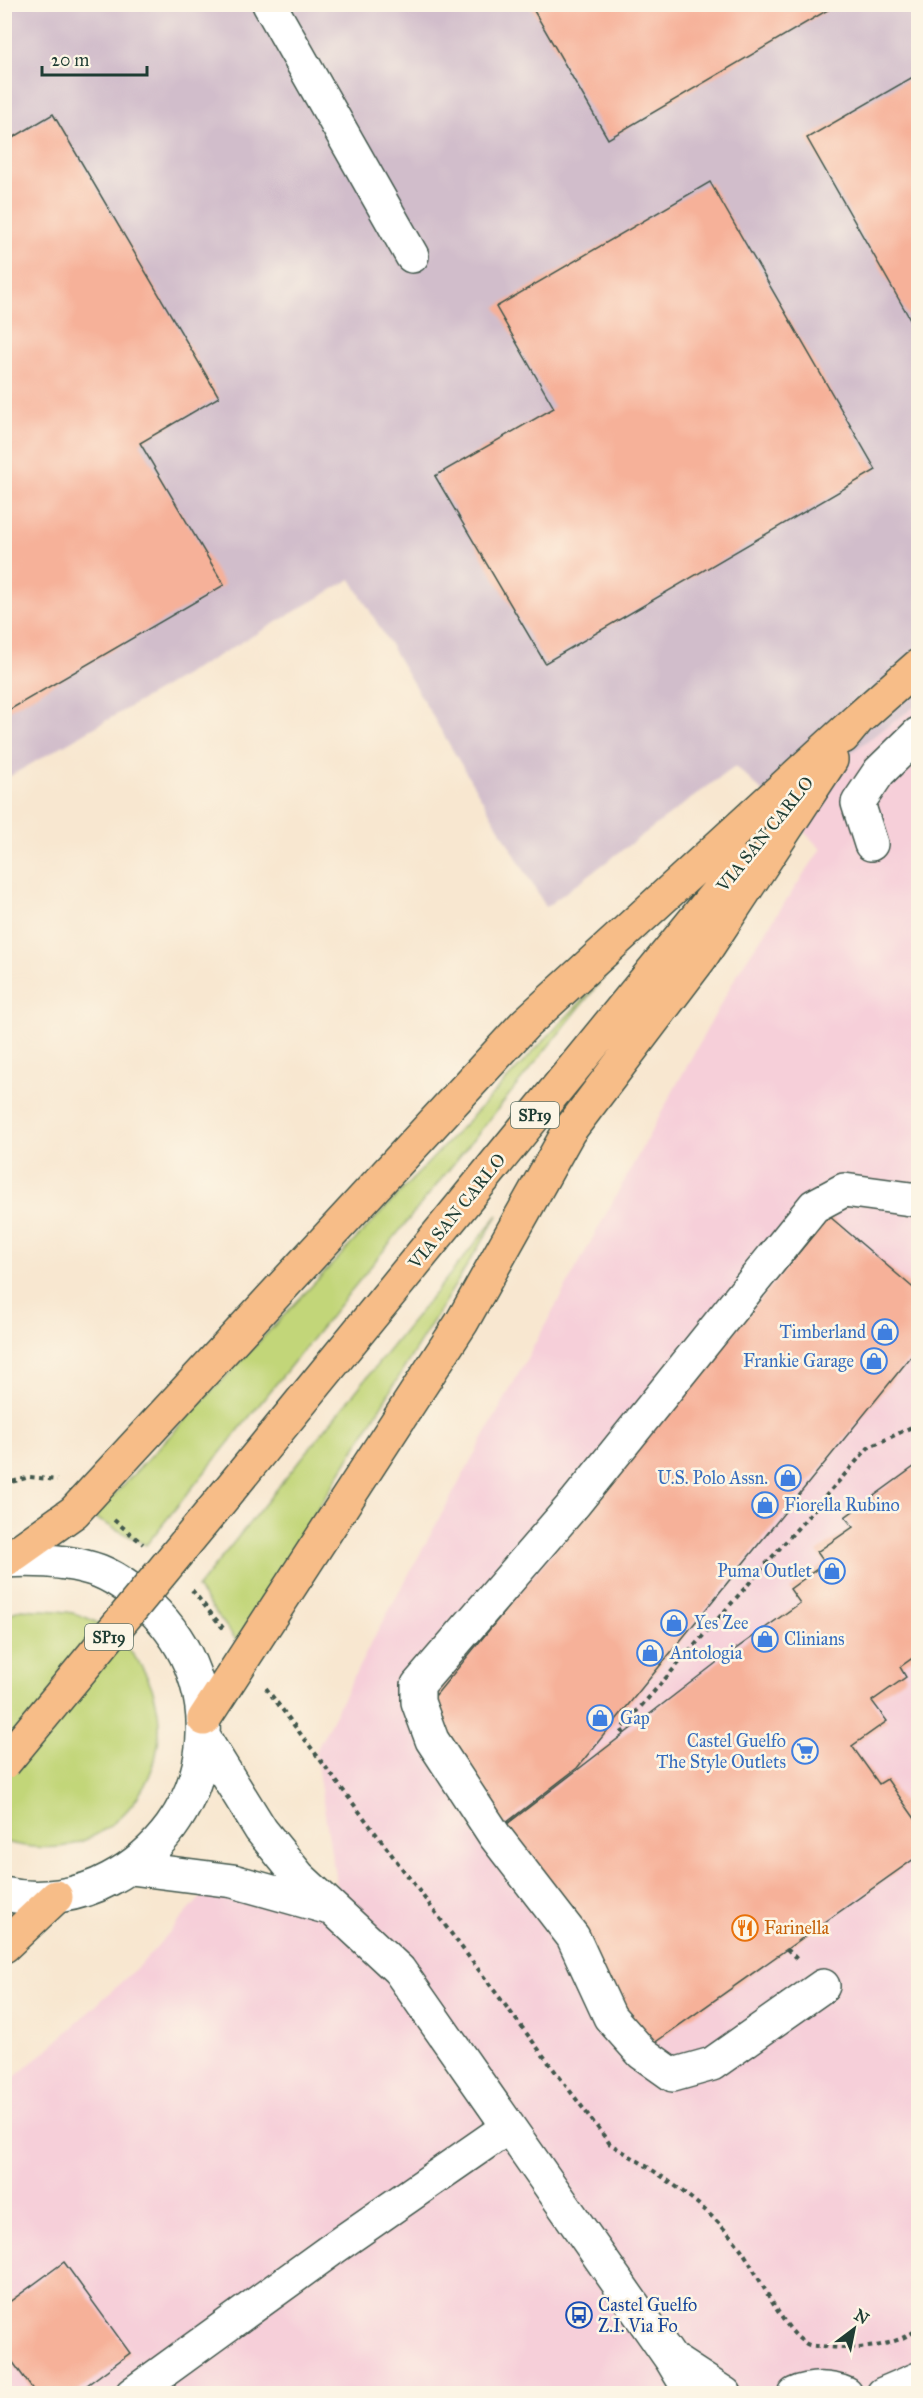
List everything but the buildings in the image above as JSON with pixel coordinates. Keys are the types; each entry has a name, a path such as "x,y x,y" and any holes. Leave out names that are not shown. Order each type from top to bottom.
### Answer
{"highway":[{"name":"VIA SAN CARLO","path":"4,1763 858,720 918,666"},
{"path":"5,1561 74,1512 525,1024 858,720"},
{"path":"204,1729 462,1322 568,1131 701,957 858,720"},
{"path":"4,1946 56,1897"}],"street":[{"path":"269,4 412,256"},
{"path":"871,844 858,803 879,772 918,734"},
{"path":"823,1986 712,2064 673,2075 642,2053 610,2017 573,1937 495,1836 432,1740 418,1702 418,1685 575,1503 814,1206 844,1190 918,1200"},
{"path":"4,1894 18,1897 56,1897 95,1887 131,1868 160,1843 183,1811 198,1776 204,1729 194,1673 173,1630 140,1596 99,1571 53,1560 5,1561"},
{"path":"204,1729 261,1830 299,1877 399,1970 671,2359 692,2394"},
{"path":"131,1868 233,1881 332,1908"},
{"path":"132,2394 335,2247 508,2127"},
{"path":"671,2359 725,2394"},
{"path":"884,2394 918,2379"},
{"path":"795,2394 803,2390 829,2388 846,2394"}],"path":[{"path":"624,1734 621,1729 868,1448 918,1424"},
{"path":"4,1484 30,1477 47,1477 64,1482"},
{"path":"262,1683 610,2144 661,2174 720,2225 741,2249 792,2332 806,2344 865,2349 908,2336 918,2329"}],"shaded area":[{"path":"5,5 918,5 918,704 778,806 735,766 546,907 351,579 5,779"},
{"path":"918,704 918,2393 5,2394 5,2085 53,2045 142,1963 203,1895 338,1894 315,1753 369,1647 740,969 821,849 778,806"}],"green space":[{"path":"605,976 146,1545 93,1517"},
{"path":"498,1215 237,1641 197,1588"},
{"path":"21,1609 72,1613 106,1628 127,1648 145,1673 156,1701 159,1729 156,1757 146,1784 129,1807 107,1827 80,1842 62,1847 33,1847 5,1842 5,1616"}],"place":[{"name":"Timberland","path":"885,1332"},
{"name":"Frankie Garage","path":"874,1361"},
{"name":"U.S. Polo Assn.","path":"788,1478"},
{"name":"Fiorella Rubino","path":"765,1505"},
{"name":"Puma Outlet","path":"832,1571"},
{"name":"Yes Zee","path":"674,1623"},
{"name":"Clinians","path":"765,1639"},
{"name":"Antologia","path":"650,1653"},
{"name":"Gap","path":"600,1718"},
{"name":"Castel Guelfo The Style Outlets","path":"805,1751"},
{"name":"Farinella","path":"745,1928"},
{"name":"Castel Guelfo Z.I. Via Fo","path":"579,2315"}]}
